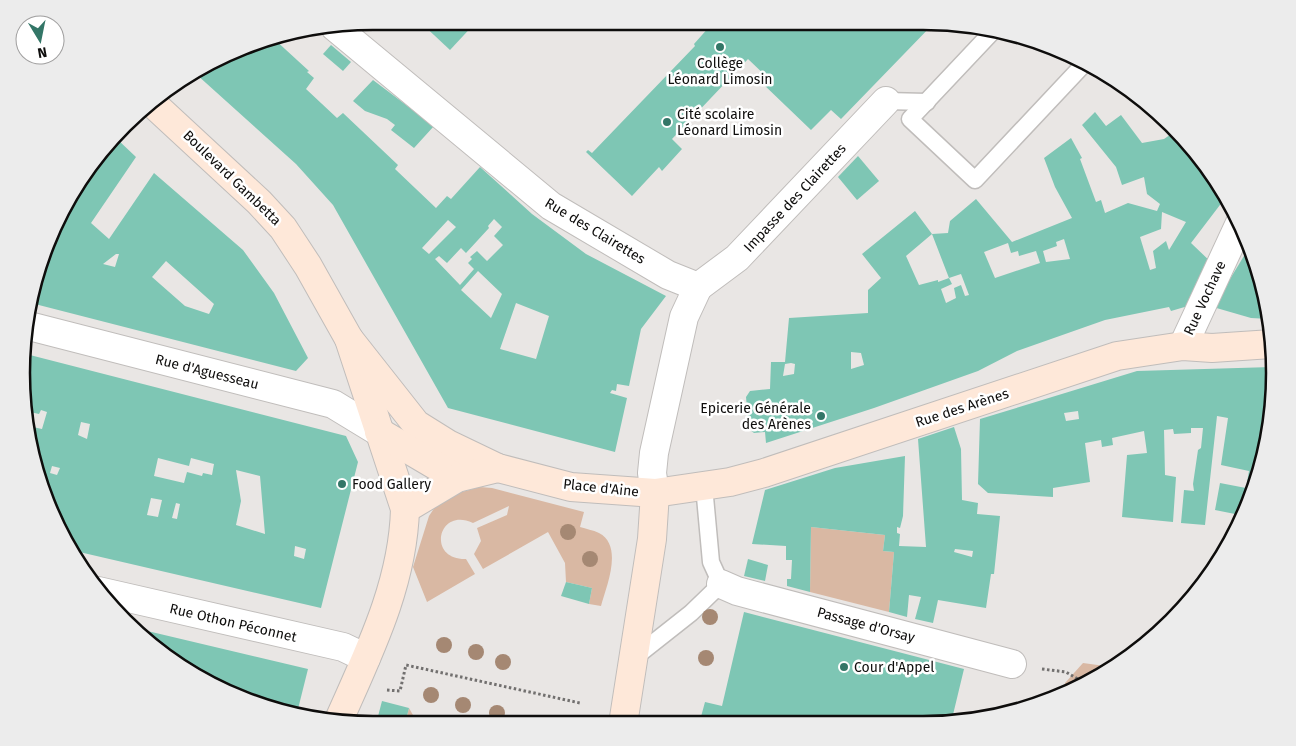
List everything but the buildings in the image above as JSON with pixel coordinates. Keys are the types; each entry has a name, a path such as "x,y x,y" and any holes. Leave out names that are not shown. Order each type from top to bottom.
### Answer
{"main road":[{"name":"Boulevard Gambetta","path":"157,107 252,196 283,228 308,266 349,339 416,424"},
{"name":"Boulevard Gambetta","path":"349,339 379,432"},
{"name":"Rue des Arènes","path":"655,493 717,484 764,473 1117,356 1183,346 1212,348 1264,345"},
{"name":"Place d'Aine","path":"416,424 448,444 498,468 571,486 655,493 652,539 624,716"},
{"path":"379,432 457,478"},
{"path":"341,714 384,620 405,534 406,509 379,432"},
{"path":"406,509 457,478 498,468"}],"street":[{"name":"Rue des Clairettes","path":"340,32 551,206 668,275 698,288"},
{"name":"Impasse des Clairettes","path":"698,288 737,258 886,101"},
{"name":"Rue Vochave","path":"1183,346 1236,232"},
{"path":"655,493 652,473 654,454 684,317 698,288"},
{"name":"Rue d'Aguesseau","path":"33,327 333,404 379,432"},
{"name":"Passage d'Orsay","path":"721,584 736,591 1012,664"},
{"name":"Rue Othon Péconnet","path":"111,594 343,648 366,658"}],"lane":[{"path":"988,37 910,119 975,180 1080,68"},
{"path":"886,101 926,102"},
{"path":"634,658 691,613 721,584 711,562 717,484"}],"path":[{"path":"381,690 400,691 406,666 580,703"},
{"path":"1066,672 1078,679"}],"shaded area":[{"path":"480,487 492,488 584,512 580,527 599,533 611,547 611,567 601,606 589,604 592,588 566,582 565,563 548,532 483,569 474,554 481,541 477,528 507,515 509,506 473,523 461,520 452,522 445,527 441,535 441,544 445,551 453,557 466,559 475,574 427,602 413,567 429,516 435,507 454,494"},
{"path":"811,527 885,535 883,551 894,552 889,612 810,592"},
{"path":"1083,663 1101,666 1064,686"},
{"path":"409,708 414,716 407,716"}],"place":[{"name":"Collège Léonard Limosin","path":"720,47"},
{"name":"Cité scolaire Léonard Limosin","path":"667,122"},
{"name":"Epicerie Générale des Arènes","path":"821,416"},
{"name":"Food Gallery","path":"342,484"},
{"name":"Cour d'Appel","path":"844,667"}]}
